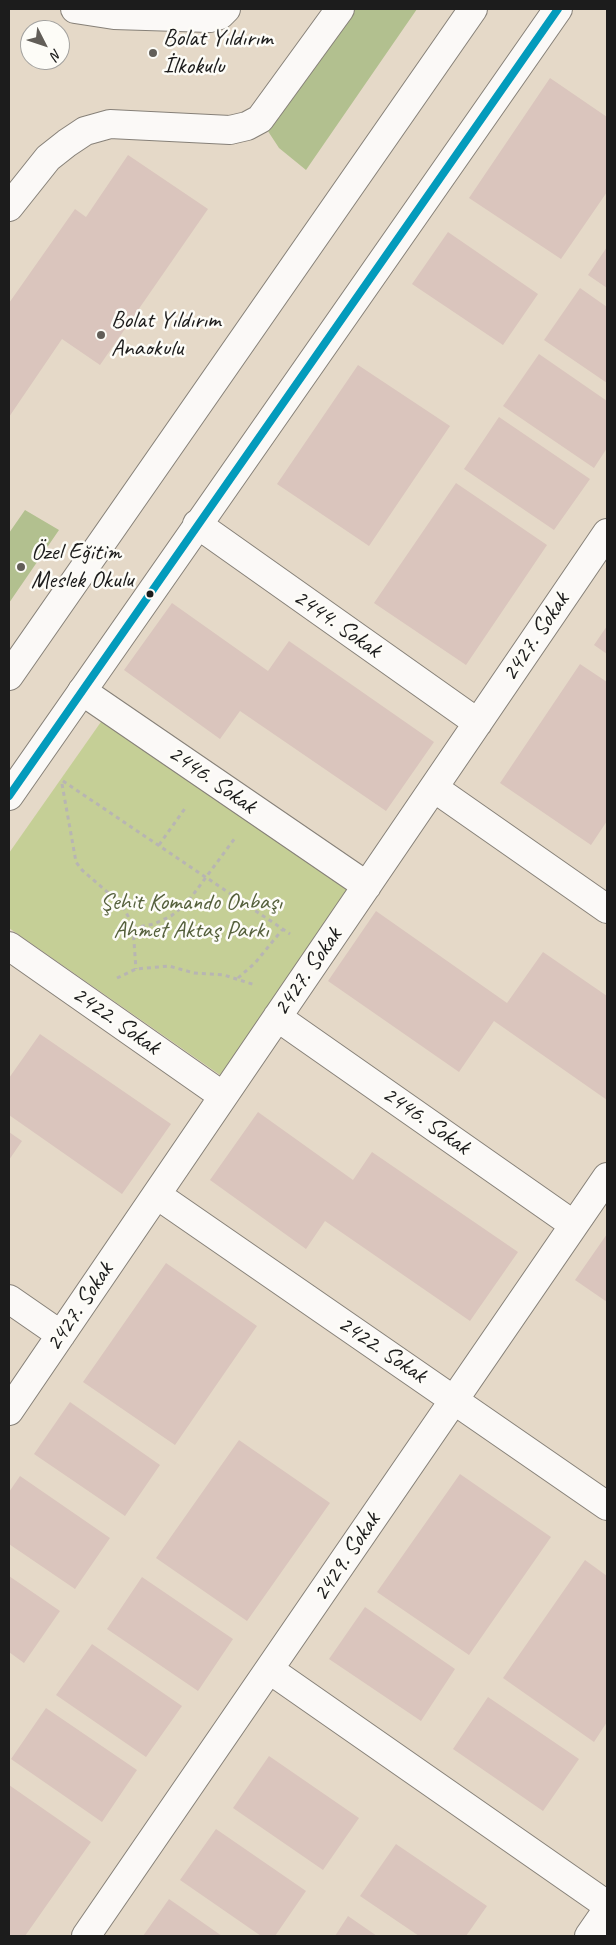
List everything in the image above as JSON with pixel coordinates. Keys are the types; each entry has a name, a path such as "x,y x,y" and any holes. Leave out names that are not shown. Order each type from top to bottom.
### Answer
{"street":[{"path":"75,9 114,15 210,18 226,9"},
{"path":"9,207 48,158 85,131 110,124 230,130 247,126 260,119 340,9"},
{"path":"9,676 473,9"},
{"path":"9,796 558,9"},
{"name":"2444. Sokak","path":"197,524 478,723"},
{"name":"2427. Sokak","path":"9,1411 607,533"},
{"name":"2446. Sokak","path":"82,691 367,886"},
{"path":"434,788 607,909"},
{"name":"2422. Sokak","path":"9,946 223,1096"},
{"name":"2446. Sokak","path":"282,1010 574,1225"},
{"name":"2429. Sokak","path":"86,1936 607,1177"},
{"name":"2422. Sokak","path":"156,1195 607,1506"},
{"path":"9,1298 60,1335"},
{"path":"270,1670 607,1905"},
{"path":"589,1936 607,1910"}],"path":[{"path":"159,845 206,776"},
{"path":"136,969 133,928 128,916 121,904 82,870 76,862 61,779 320,955"},
{"path":"133,928 154,924 171,916 187,903 255,810"},
{"path":"238,978 254,963 282,930"},
{"path":"80,996 136,969 169,966 194,974 224,975 238,978 257,986 282,1010"}],"green space":[{"path":"340,9 417,9 306,170 279,148 260,119"},
{"name":"Özel Eğitim Meslek Okulu","path":"25,510 59,530 9,603 9,533"},
{"name":"Şehit Komando Onbaşı Ahmet Aktaş Parkı","path":"103,719 352,890 223,1077 9,928 9,853"}],"building":[{"path":"550,78 607,117 607,192 561,259 469,198"},
{"path":"128,155 208,209 100,365 62,339 9,417 9,303 75,209 86,217"},
{"path":"448,232 538,294 503,345 412,284"},
{"path":"607,247 607,288 588,275"},
{"path":"580,288 607,307 607,383 544,340"},
{"path":"539,354 607,401 607,448 594,468 503,406"},
{"path":"358,365 450,426 369,546 277,484"},
{"path":"499,417 590,479 554,530 464,469"},
{"path":"456,483 547,545 466,665 374,603"},
{"path":"172,603 268,671 289,641 434,742 386,811 240,711 220,739 124,670"},
{"path":"607,626 607,654 594,645"},
{"path":"580,664 607,682 607,821 591,845 500,783"},
{"path":"376,911 507,1003 543,952 607,996 607,1100 494,1021 459,1072 328,981"},
{"path":"40,1034 171,1124 122,1194 9,1115 9,1078"},
{"path":"258,1112 353,1180 372,1152 518,1252 470,1321 325,1221 306,1249 210,1180"},
{"path":"9,1132 22,1141 9,1160"},
{"path":"607,1234 607,1302 575,1280"},
{"path":"166,1263 257,1326 175,1445 83,1382"},
{"path":"70,1402 160,1465 125,1516 34,1454"},
{"path":"239,1440 330,1503 247,1621 156,1558"},
{"path":"460,1474 551,1537 469,1655 377,1592"},
{"path":"20,1476 110,1538 75,1589 9,1544 9,1492"},
{"path":"585,1560 607,1576 607,1722 594,1742 503,1678"},
{"path":"9,1576 60,1611 24,1663 9,1652"},
{"path":"142,1577 233,1639 198,1691 107,1629"},
{"path":"365,1607 455,1669 421,1721 329,1659"},
{"path":"92,1644 182,1706 146,1757 56,1695"},
{"path":"488,1697 579,1759 543,1811 453,1749"},
{"path":"46,1708 137,1770 102,1822 11,1759"},
{"path":"269,1756 359,1818 323,1870 233,1808"},
{"path":"9,1785 91,1842 25,1936 9,1936"},
{"path":"216,1829 306,1891 275,1936 261,1936 180,1880"},
{"path":"396,1844 487,1906 466,1936 419,1936 360,1896"},
{"path":"169,1899 222,1936 143,1936"},
{"path":"348,1916 377,1936 335,1936"}],"transit line":[{"path":"9,796 558,9"}],"place":[{"name":"Bolat Yıldırım İlkokulu","path":"153,53"},
{"name":"Bolat Yıldırım Anaokulu","path":"101,335"},
{"name":"Özel Eğitim Meslek Okulu","path":"21,567"}]}
